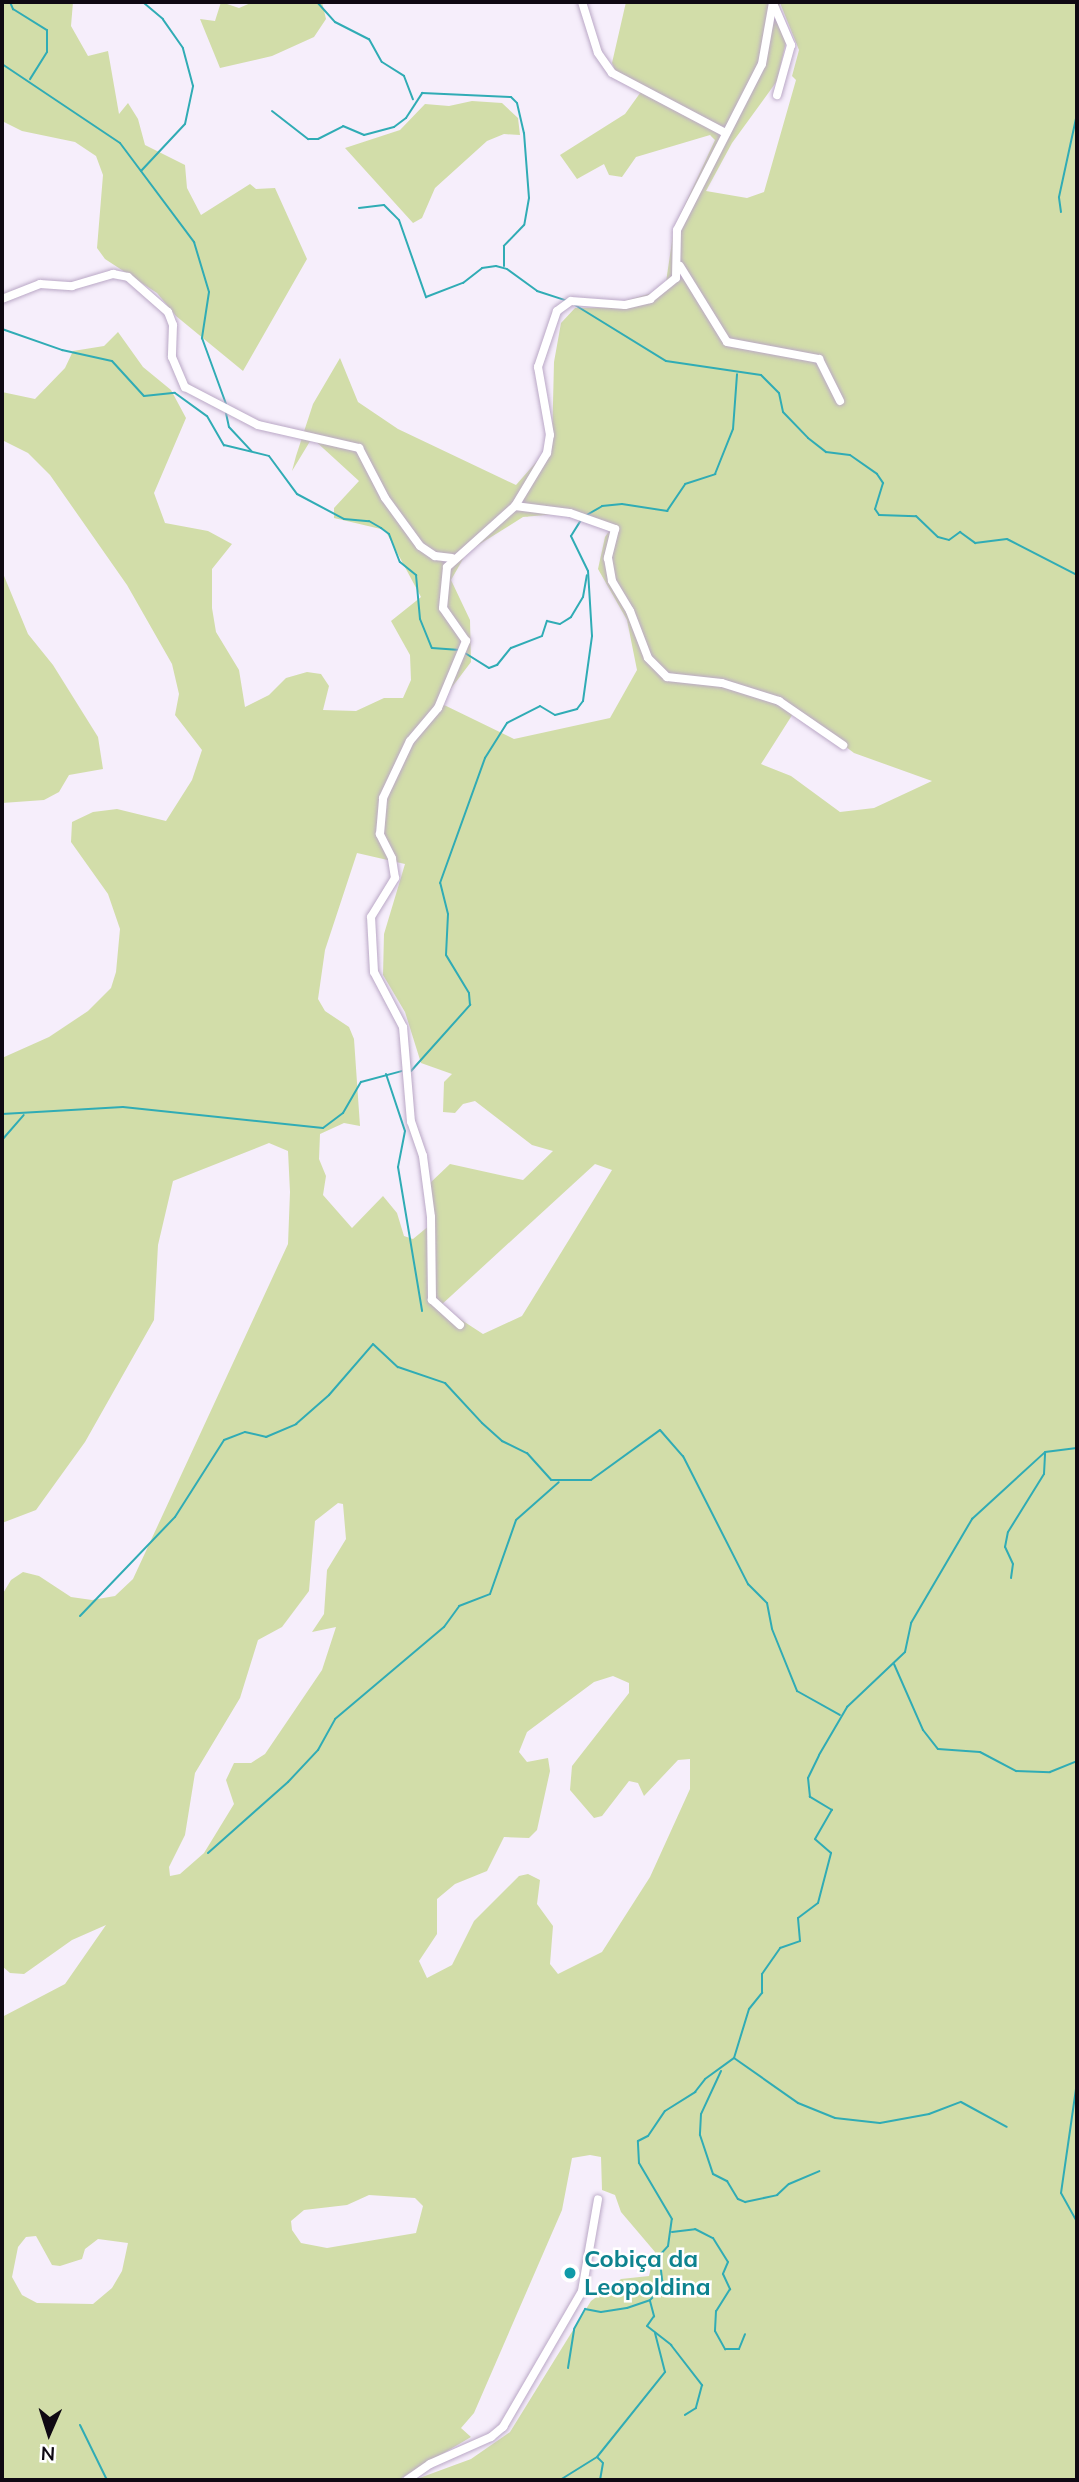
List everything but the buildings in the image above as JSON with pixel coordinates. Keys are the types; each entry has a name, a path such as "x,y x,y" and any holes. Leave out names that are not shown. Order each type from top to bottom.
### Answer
{"street":[{"path":"582,2 598,53 612,73 726,133"},
{"path":"773,2 762,64 677,230 680,266 727,342 819,359 840,401"},
{"path":"773,2 791,45 777,95"},
{"path":"460,1325 432,1300 431,1217 423,1156 411,1122 402,1027 375,977 370,927 374,909 395,878 393,858 380,834 383,798 410,741 438,708 466,641 443,607 445,574 452,558 515,506 550,444 538,367 559,307 576,301 625,305 650,299 671,285 680,266"},
{"path":"2,299 40,284 77,286 113,274 128,277 168,312 173,325 172,357 185,387 258,425 359,447 385,498 420,546 435,556 452,558"},
{"path":"515,506 570,513 615,529 608,558 612,581 631,611 648,658 667,677 722,683 779,701 843,745"},
{"path":"407,2480 429,2464 491,2437 503,2427 582,2291 598,2199"}],"green space":[{"path":"2,2 73,2 71,26 88,56 108,51 119,114 128,103 138,119 145,145 185,165 187,188 201,215 250,184 256,189 275,188 307,259 243,371 176,316 157,293 105,259 97,248 103,175 96,156 75,142 22,131 2,121"},
{"path":"221,2 239,8 253,2 322,2 326,19 314,37 272,56 220,68 200,19 215,21"},
{"path":"626,2 1077,2 1077,2480 414,2480 471,2459 510,2432 591,2301 621,2279 649,2276 655,2252 621,2212 615,2195 602,2190 601,2157 590,2155 572,2158 562,2210 474,2413 461,2428 471,2437 398,2480 2,2480 2,2017 65,1984 106,1925 72,1940 24,1974 10,1973 2,1966 2,1595 11,1580 23,1572 39,1576 71,1597 92,1600 115,1596 133,1579 288,1244 290,1192 288,1151 269,1143 173,1181 158,1245 154,1320 85,1442 36,1510 2,1523 2,1058 49,1037 88,1011 111,988 116,972 120,929 108,894 71,842 72,822 93,812 117,809 166,821 192,780 202,750 175,715 179,694 172,664 127,585 50,475 28,453 2,440 2,392 35,399 65,368 73,351 104,346 118,332 143,367 171,390 186,418 154,493 165,523 208,531 232,544 212,569 212,608 216,632 239,670 245,707 269,695 286,678 307,672 321,674 329,686 323,710 356,711 384,698 403,698 411,680 410,655 391,621 421,597 385,530 334,518 334,508 359,481 312,438 292,471 313,404 340,358 358,402 398,429 516,485 552,444 554,362 561,323 575,308 622,307 624,301 652,293 666,282 674,228 715,140 710,135 636,157 622,177 609,175 604,164 577,179 560,155 625,114 643,89 617,75 612,63","holes":["780,3 799,50 792,76 796,80 764,192 747,198 706,191 732,143 777,81 786,42 777,17","556,514 613,525 605,537 598,569 627,620 637,670 610,718 514,739 440,703 471,662 470,620 451,580 467,552 523,517","796,709 854,753 932,781 874,808 840,812 791,776 761,764","357,853 405,864 384,934 383,975 405,1012 421,1063 452,1074 444,1082 443,1112 455,1113 463,1104 475,1101 532,1145 553,1151 523,1180 450,1164 430,1183 430,1225 413,1239 404,1236 397,1213 383,1196 352,1228 323,1195 326,1176 319,1159 320,1134 344,1123 360,1126 354,1039 349,1027 325,1011 318,999 325,950","595,1164 612,1170 522,1316 483,1334 440,1306","338,1503 343,1504 346,1539 327,1570 324,1614 312,1632 336,1627 322,1670 265,1754 251,1763 234,1763 226,1780 234,1804 204,1853 180,1874 170,1876 169,1867 185,1835 195,1773 240,1698 258,1640 282,1627 309,1591 315,1521","613,1676 629,1683 629,1693 572,1766 570,1790 594,1818 602,1816 629,1781 638,1783 644,1796 678,1760 690,1759 690,1789 650,1877 602,1952 558,1974 550,1964 553,1926 537,1904 540,1880 528,1874 519,1876 474,1921 452,1965 427,1978 419,1961 437,1934 437,1899 455,1884 487,1871 504,1837 529,1838 537,1830 550,1771 548,1758 527,1762 519,1752 527,1732 594,1682","369,2195 415,2198 423,2206 416,2233 327,2248 301,2243 292,2230 291,2221 304,2210 347,2205","36,2236 52,2265 60,2266 82,2259 85,2249 98,2239 128,2243 122,2271 112,2288 93,2304 37,2303 22,2295 12,2277 18,2247 26,2237"]},
{"path":"472,101 502,103 518,118 520,135 504,134 487,141 435,188 422,218 413,223 345,148 400,130 425,104 449,106"},
{"path":"2,571 28,634 53,665 98,737 103,769 69,775 59,792 44,800 2,803"}],"waterway":[{"path":"10,2 13,9 47,30 47,52 30,79"},
{"path":"141,171 185,124 193,86 183,48 163,19 143,2"},
{"path":"317,2 335,22 369,39 382,62 404,76 413,99"},
{"path":"2,64 120,143 194,242 209,292 202,338 226,404"},
{"path":"272,111 308,139 318,139 343,126 364,135 394,127 406,118 422,93 511,97 517,103 524,133 529,198 524,225 504,246 504,266"},
{"path":"1061,212 1059,197 1077,114"},
{"path":"359,208 384,205 399,220 426,297 463,283 482,268 496,266 507,269 537,291 567,301"},
{"path":"575,305 666,361 761,375 779,393 783,412 808,438 826,452 850,455 877,474 883,483 875,509 879,515 916,516 938,537 949,540 960,532 975,543 1007,539 1077,575"},
{"path":"2,329 62,350 112,361 144,396 175,393 207,416 224,445 269,456 297,494 344,519 369,521 381,528 389,534 400,562 416,575 420,619 432,648 460,650"},
{"path":"585,516 602,506 622,504 667,511 685,484 715,474 733,429 737,374"},
{"path":"226,413 229,427 251,451"},
{"path":"411,1071 470,1005 469,993 446,955 448,914 440,883 485,758 507,723 540,706 555,715 577,709 583,701 592,636 588,571 571,536 581,520"},
{"path":"465,653 489,668 497,665 511,648 542,636 547,621 560,624 571,617 583,597 587,575"},
{"path":"2,1114 123,1107 323,1128 343,1113 361,1082 402,1071"},
{"path":"386,1074 405,1131 398,1167 422,1311"},
{"path":"2,1140 24,1115"},
{"path":"80,1616 175,1517 224,1440 245,1432 266,1437 296,1424 329,1395 373,1344 398,1367 445,1383 482,1423 502,1441 527,1453 551,1480 591,1480 660,1430 683,1456 748,1584 767,1603 772,1629 797,1691 840,1715"},
{"path":"568,2368 574,2329 585,2309 601,2312 627,2308 650,2300 663,2287 659,2256 668,2246 672,2219 639,2163 638,2141 648,2136 665,2111 695,2092 705,2079 734,2058 749,2009 762,1993 762,1974 780,1948 800,1941 798,1918 818,1903 831,1853 815,1839 832,1810 810,1797 808,1778 819,1755 847,1707 905,1652 911,1623 972,1519 1045,1452 1077,1448"},
{"path":"1011,1578 1013,1564 1005,1547 1008,1532 1044,1474 1045,1453"},
{"path":"208,1853 288,1782 318,1750 335,1719 444,1627 459,1606 490,1594 516,1520 559,1482"},
{"path":"894,1664 923,1730 938,1749 980,1752 1016,1771 1050,1772 1077,1761"},
{"path":"734,2058 798,2103 835,2118 880,2123 929,2114 961,2102 1007,2127"},
{"path":"721,2071 701,2114 700,2135 713,2174 727,2181 738,2199 745,2202 777,2195 789,2184 819,2171"},
{"path":"1077,2082 1061,2193 1077,2222"},
{"path":"672,2232 695,2229 713,2238 728,2262 723,2274 730,2289 716,2311 715,2331 725,2349 739,2349 745,2334"},
{"path":"650,2301 654,2316 647,2326 671,2345 702,2385 696,2408 685,2415"},
{"path":"560,2480 597,2457 665,2372 655,2333"},
{"path":"80,2425 107,2480"},
{"path":"597,2457 603,2463 600,2480"}],"place":[{"name":"Cobiça da Leopoldina","path":"570,2273"}]}
